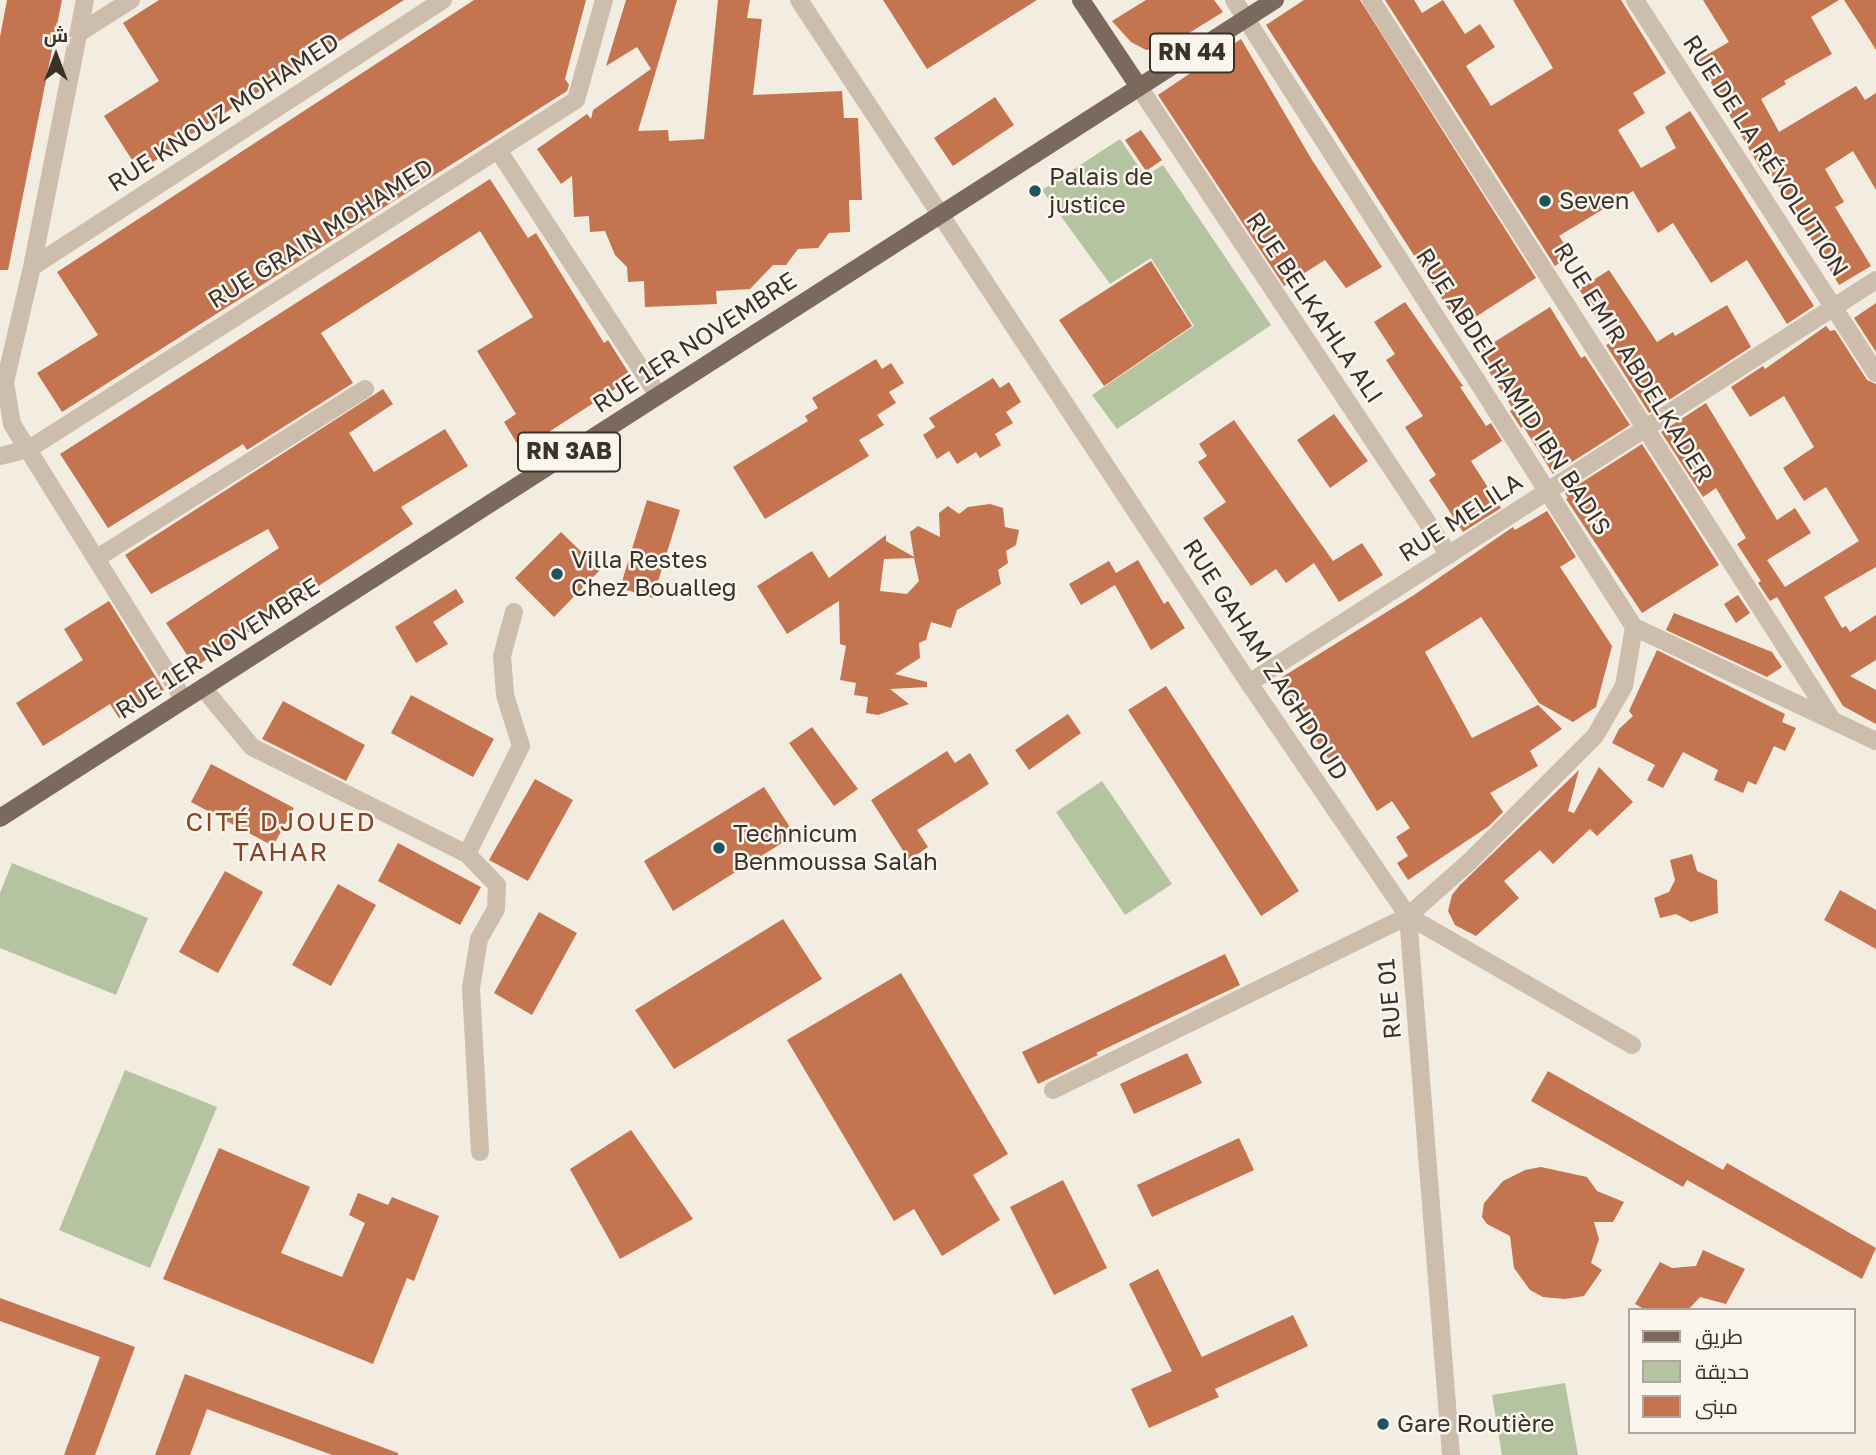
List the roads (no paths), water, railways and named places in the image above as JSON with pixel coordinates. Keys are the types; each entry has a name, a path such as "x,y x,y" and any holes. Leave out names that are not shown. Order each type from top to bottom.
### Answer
{"main road":[{"name":"RN 44","path":"1081,0 1139,87"},
{"name":"RUE 1ER NOVEMBRE","path":"0,818 1275,0"}],"street":[{"path":"85,0 32,267 2,381 12,424 184,700"},
{"path":"79,33 131,0"},
{"name":"RUE KNOUZ MOHAMED","path":"32,267 443,0"},
{"name":"RUE GRAIN MOHAMED","path":"0,456 29,450 576,100 604,0"},
{"name":"RUE GAHAM ZAGHDOUD","path":"799,0 1250,683 1408,916 1632,1045"},
{"name":"RUE ABDELHAMID IBN BADIS","path":"1234,0 1634,627"},
{"name":"RUE EMIR ABDELKADER","path":"1371,0 1831,718"},
{"name":"RUE DE LA RÉVOLUTION","path":"1635,0 1876,373"},
{"name":"RUE BELKAHLA ALI","path":"1139,87 1449,555"},
{"path":"498,150 658,396"},
{"name":"RUE MELILA","path":"1250,683 1876,280"},
{"path":"97,558 365,389"},
{"path":"467,854 521,746 505,695 502,656 514,612"},
{"path":"1053,1090 1408,916 1470,861 1595,736 1623,686 1634,627 1876,741"},
{"path":"203,688 252,747 467,854 497,885 496,909 479,939 471,988 480,1152"},
{"name":"RUE 01","path":"1408,916 1451,1455"}],"place":[{"name":"Palais de justice","path":"1035,191"},
{"name":"Seven","path":"1545,201"},
{"name":"Villa Restes Chez Boualleg","path":"557,574"},
{"name":"Technicum Benmoussa Salah","path":"719,848"},
{"name":"Gare Routière","path":"1383,1424"}],"district":[{"name":"CITÉ DJOUED TAHAR","path":"281,838"}]}
